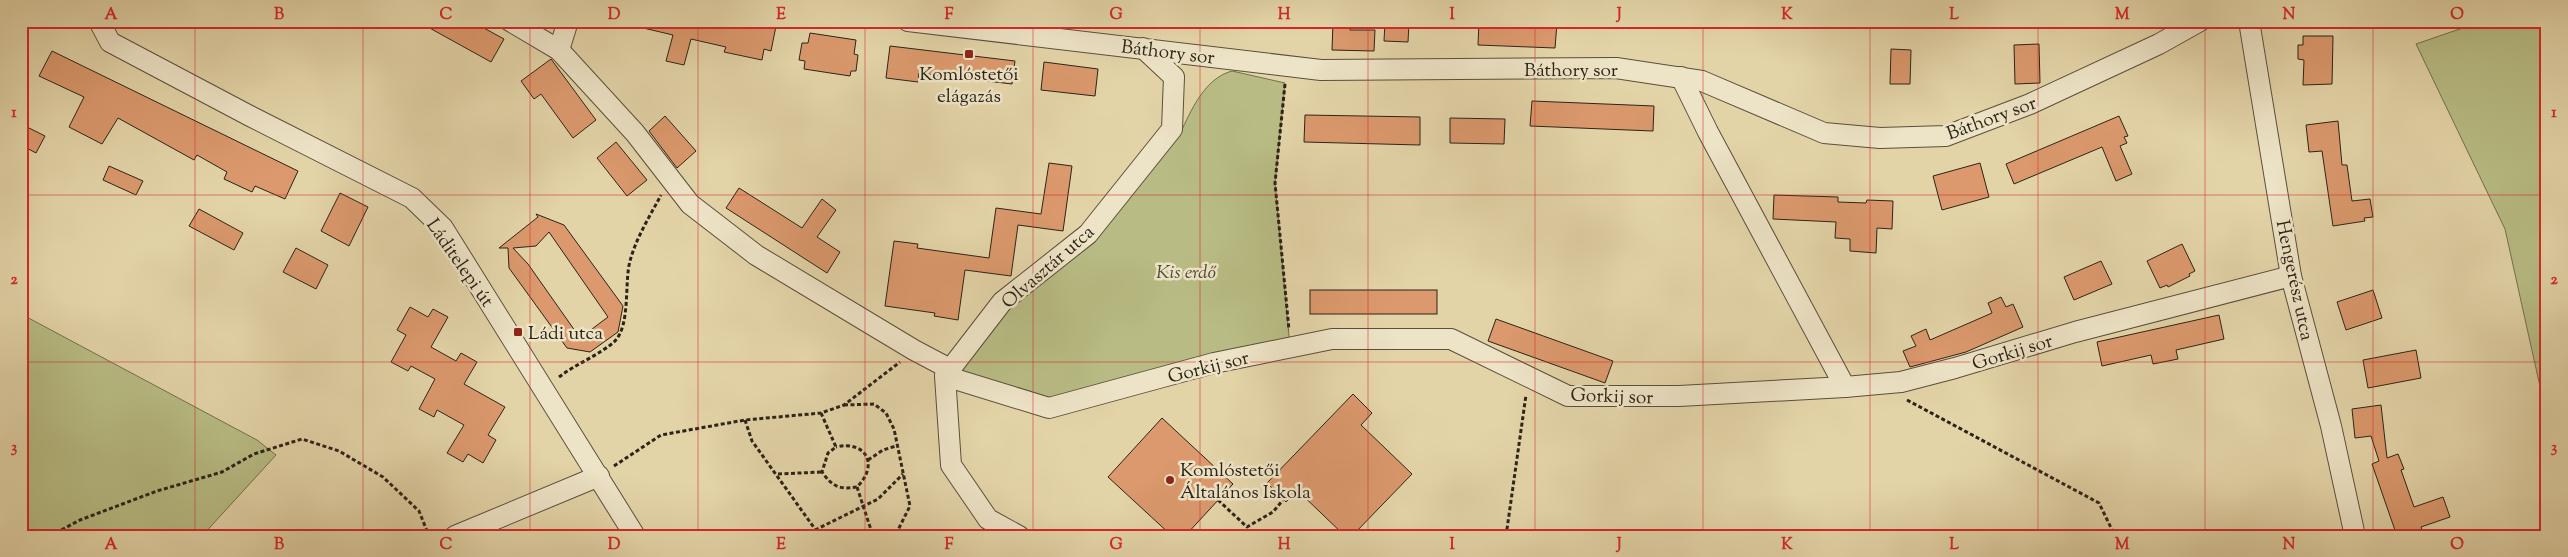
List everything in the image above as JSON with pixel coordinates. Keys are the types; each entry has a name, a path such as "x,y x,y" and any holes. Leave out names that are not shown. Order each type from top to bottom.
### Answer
{"street":[{"name":"Láditelepi út","path":"99,21 110,42 412,198 443,228 600,476 635,536"},
{"name":"Gorkij sor","path":"510,21 559,50 635,133 690,204 756,255 914,350 947,372 1049,408 1214,363 1332,339 1451,339 1568,396 1680,396 1900,382 1955,368 2075,332 2291,276"},
{"path":"559,50 568,21"},
{"name":"Báthory sor","path":"908,21 1321,70 1616,68 1702,81 1824,133 1880,138 1946,136 2030,104 2159,44 2200,21"},
{"name":"Hengerész utca","path":"2249,21 2291,276 2331,426 2355,536"},
{"name":"Olvasztár utca","path":"947,372 1002,302 1088,234 1172,129 1174,77 1143,48"},
{"path":"1681,77 1708,132 1845,387"},
{"path":"947,372 951,464 988,519 1019,536"},
{"path":"455,536 600,476"}],"path":[{"path":"1287,66 1275,182 1290,347"},
{"path":"559,377 572,366 614,341 624,323 630,261 636,242 670,178"},
{"path":"844,405 914,350"},
{"path":"1506,536 1528,377"},
{"path":"1905,399 2099,503 2114,536"},
{"path":"600,476 661,434 745,420 821,413 844,405 874,404 886,413 894,429 896,446 910,506 895,536"},
{"path":"821,413 836,447"},
{"path":"745,420 752,441 778,474 814,530 820,536"},
{"path":"50,536 89,517 157,491 222,472 254,454 302,439 339,451 383,477 419,510 429,536"},
{"path":"848,444 859,450 868,460 870,468 866,477 857,487 840,489 830,483 822,472 828,453 836,447 848,444"},
{"path":"868,460 883,450 896,446"},
{"path":"778,474 822,472"},
{"path":"814,530 842,515 864,508 888,490 903,474"},
{"path":"857,487 873,536"},
{"path":"1218,500 1247,527 1273,512 1284,500"}],"green space":[{"path":"2483,21 2547,21 2547,418 2505,229 2416,44"},
{"name":"Kis erdő","path":"1232,71 1285,83 1275,183 1290,347 1049,408 950,369 1180,134 1194,105 1214,80"},
{"path":"21,314 257,440 276,455 202,536 21,536"}],"building":[{"path":"417,21 471,21 504,39 491,62"},
{"path":"640,21 754,21 776,26 771,51 764,49 762,60 724,52 726,47 691,39 684,65 666,61 673,35 639,27"},
{"path":"1333,21 1351,21 1350,30 1375,30 1374,51 1332,50"},
{"path":"1479,21 1557,23 1555,48 1478,45"},
{"path":"1385,22 1409,23 1408,42 1384,41"},
{"path":"810,33 856,40 854,54 858,55 856,71 851,71 850,76 804,69 805,61 799,60 802,43 808,43"},
{"path":"2303,36 2333,36 2332,84 2303,85 2304,60 2298,59 2298,45 2303,45"},
{"path":"2039,44 2040,83 2015,84 2014,45"},
{"path":"890,46 1015,61 1012,84 919,73 918,82 886,78"},
{"path":"1891,49 1911,50 1910,84 1890,84"},
{"path":"52,51 298,171 285,199 255,186 252,192 224,179 227,172 197,155 194,160 118,118 102,144 69,127 84,97 39,76"},
{"path":"551,59 596,120 573,138 541,94 534,99 521,81"},
{"path":"1044,62 1098,69 1095,96 1041,90"},
{"path":"1532,101 1654,106 1653,131 1530,126"},
{"path":"1305,115 1420,117 1420,145 1304,142"},
{"path":"665,116 696,151 677,168 649,131"},
{"path":"2119,116 2128,136 2124,137 2127,143 2120,146 2132,174 2116,181 2102,147 2014,184 2006,164"},
{"path":"1450,118 1505,119 1504,144 1450,143"},
{"path":"2338,121 2342,165 2347,165 2352,201 2370,199 2373,217 2364,218 2365,221 2333,226 2322,151 2309,152 2306,125"},
{"path":"21,124 45,136 36,153 21,145"},
{"path":"616,142 647,180 627,196 597,158"},
{"path":"1049,163 1072,166 1063,231 1018,225 1011,276 965,270 958,320 934,316 935,313 885,306 894,241 918,244 917,248 989,258 996,208 1041,214"},
{"path":"1980,163 1989,197 1942,210 1933,176"},
{"path":"109,166 143,181 136,195 103,180"},
{"path":"739,188 802,228 822,199 836,210 817,237 840,252 827,273 726,208"},
{"path":"340,193 368,207 349,246 321,231"},
{"path":"1774,195 1838,197 1838,202 1866,203 1867,200 1893,201 1892,229 1877,228 1876,253 1850,251 1850,239 1835,238 1836,222 1773,219"},
{"path":"199,209 243,233 234,250 189,226"},
{"path":"536,214 564,225 623,306 618,332 590,352 567,348 509,268 508,248 499,248 538,217","holes":["549,232 608,317 580,338 528,264 513,248 536,246"]},
{"path":"2182,244 2195,271 2189,274 2190,276 2168,287 2167,285 2160,288 2147,261"},
{"path":"296,248 328,265 316,289 283,272"},
{"path":"2101,261 2112,284 2074,300 2064,277"},
{"path":"1310,290 1437,290 1437,314 1310,314"},
{"path":"2373,290 2382,318 2346,330 2337,302"},
{"path":"2001,297 2006,307 2013,304 2023,327 1966,352 1910,367 1903,351 1916,346 1911,336 1926,329 1930,340 1992,313 1988,303"},
{"path":"410,307 428,317 433,309 448,317 431,347 456,361 461,353 477,362 464,384 505,407 488,435 496,440 483,463 468,454 463,462 447,453 464,425 437,410 434,417 419,409 435,379 411,366 408,371 391,362 406,335 397,330"},
{"path":"2219,315 2224,339 2176,350 2178,359 2153,364 2151,355 2102,366 2097,342"},
{"path":"1496,319 1613,361 1605,383 1488,341"},
{"path":"2416,350 2421,378 2368,388 2363,360"},
{"path":"1353,394 1372,413 1361,425 1412,474 1352,536 1345,536 1297,490 1286,502 1267,483"},
{"path":"2381,405 2387,458 2398,454 2404,469 2401,470 2414,507 2443,497 2450,517 2421,527 2423,532 2412,536 2397,536 2372,464 2379,461 2371,436 2355,438 2352,409"},
{"name":"Komlóstetői Általános Iskola","path":"1162,418 1233,484 1185,536 1172,536 1108,477"}],"place":[{"name":"Komlóstetői elágazás","path":"969,54"},
{"name":"Ládi utca","path":"518,332"},
{"name":"Komlóstetői Általános Iskola","path":"1170,480"}]}
